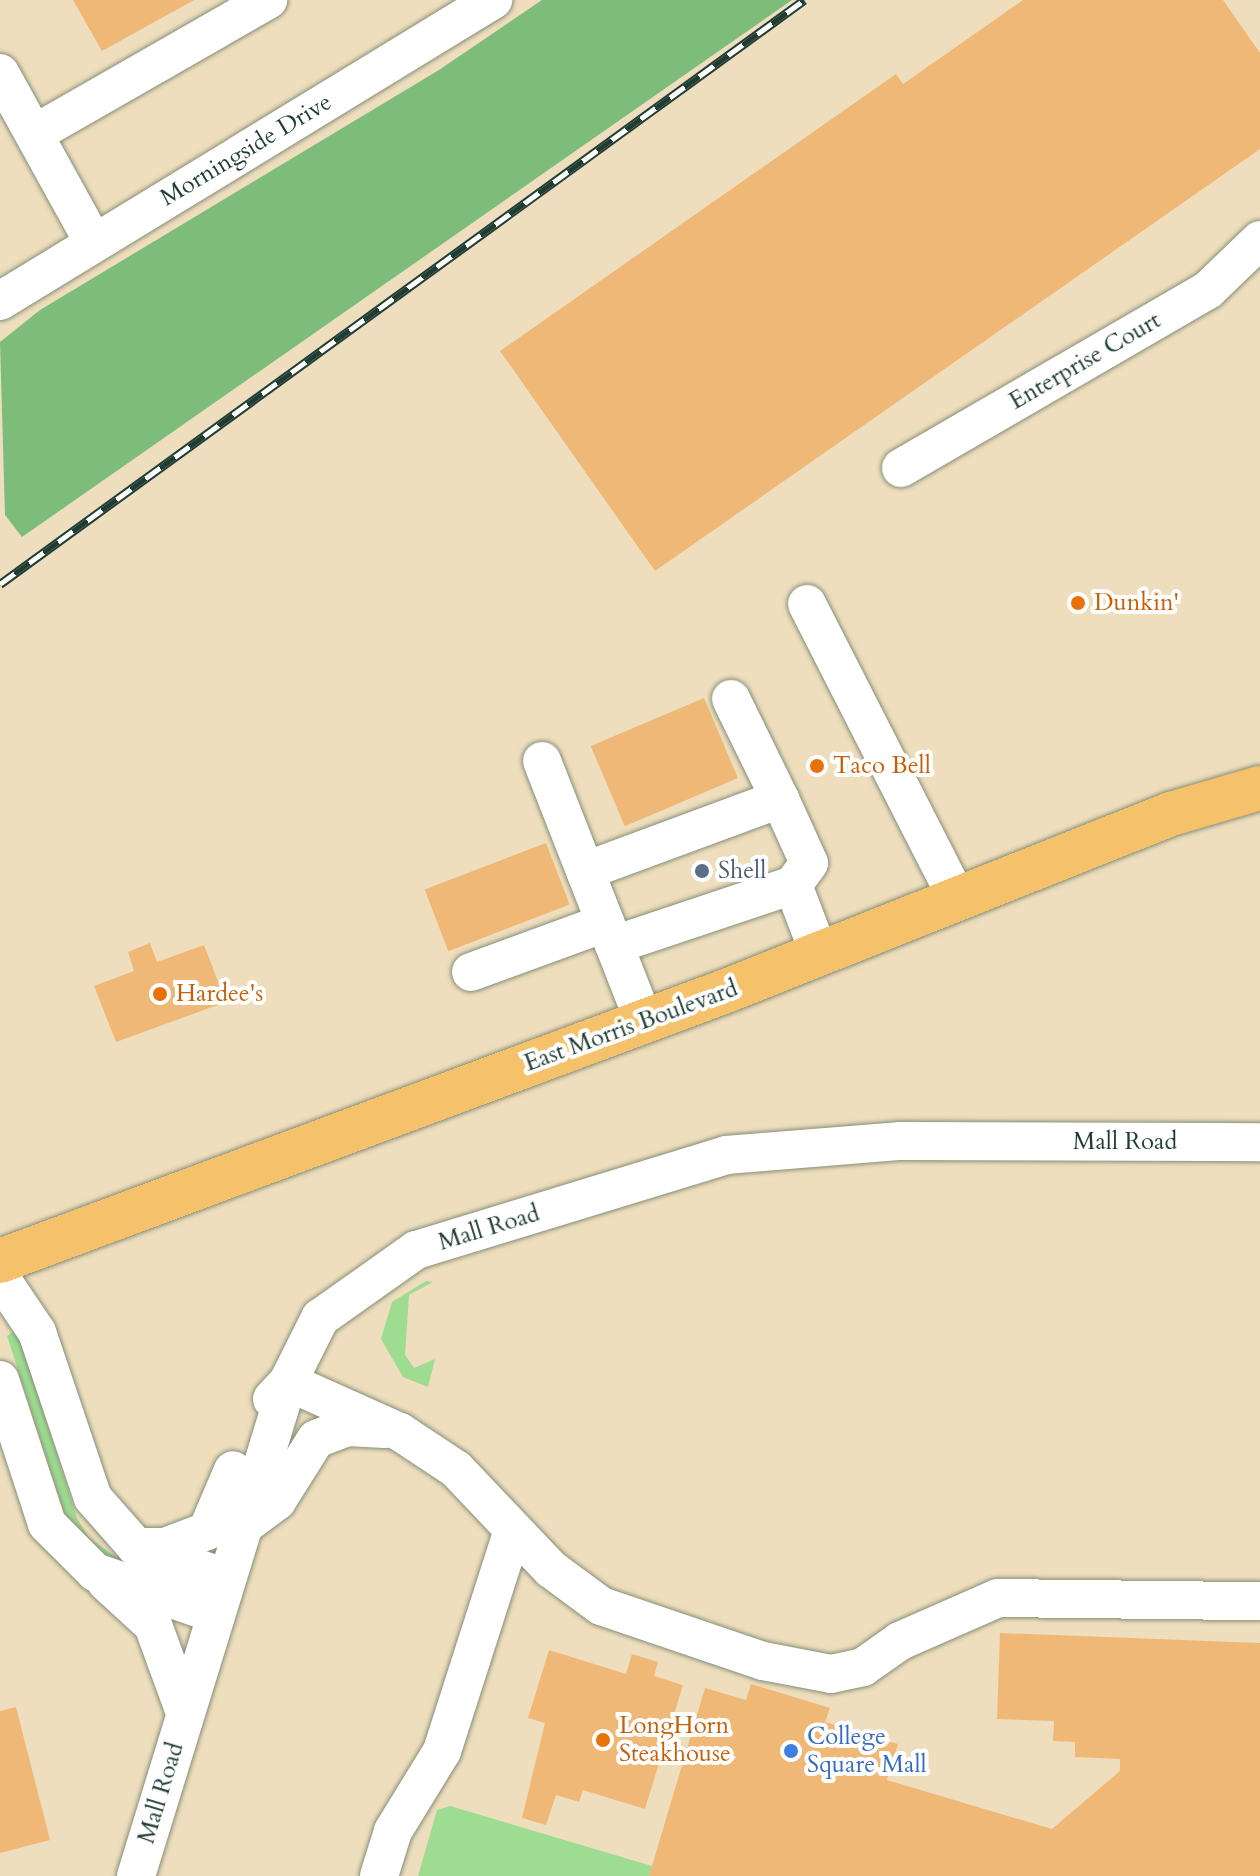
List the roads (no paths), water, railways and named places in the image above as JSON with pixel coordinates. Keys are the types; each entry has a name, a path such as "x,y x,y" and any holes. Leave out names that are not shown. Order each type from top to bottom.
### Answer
{"main road":[{"name":"East Morris Boulevard","path":"0,1261 644,1021 1171,814 1260,788"}],"street":[{"path":"34,134 268,0"},
{"name":"Morningside Drive","path":"0,301 94,243 443,12 493,0"},
{"path":"0,73 94,243"},
{"name":"Enterprise Court","path":"901,468 1208,290 1260,240"},
{"path":"807,604 957,899"},
{"path":"471,972 793,885 809,863 731,699"},
{"path":"542,761 644,1021"},
{"path":"585,871 780,799"},
{"path":"793,885 819,953"},
{"name":"Mall Road","path":"136,1876 288,1382 320,1318 416,1250 726,1155 901,1141 1260,1142"},
{"path":"0,1277 37,1332 93,1498 136,1547 226,1578"},
{"path":"0,1380 47,1524 153,1625 185,1714"},
{"path":"136,1547 165,1547 207,1531 220,1514 252,1425 288,1382 400,1432 456,1469 551,1569 619,1616 763,1661 831,1674 863,1667 900,1641 998,1598 1260,1601"},
{"path":"242,1527 277,1501 316,1439 347,1427 400,1432"},
{"path":"379,1876 393,1831 442,1751 513,1530"},
{"path":"95,1572 215,1614"}],"railway":[{"path":"0,584 804,0"}],"place":[{"name":"Dunkin'","path":"1078,603"},
{"name":"Taco Bell","path":"817,766"},
{"name":"Shell","path":"702,871"},
{"name":"Hardee's","path":"160,994"},
{"name":"LongHorn Steakhouse","path":"603,1740"},
{"name":"College Square Mall","path":"791,1751"}]}
